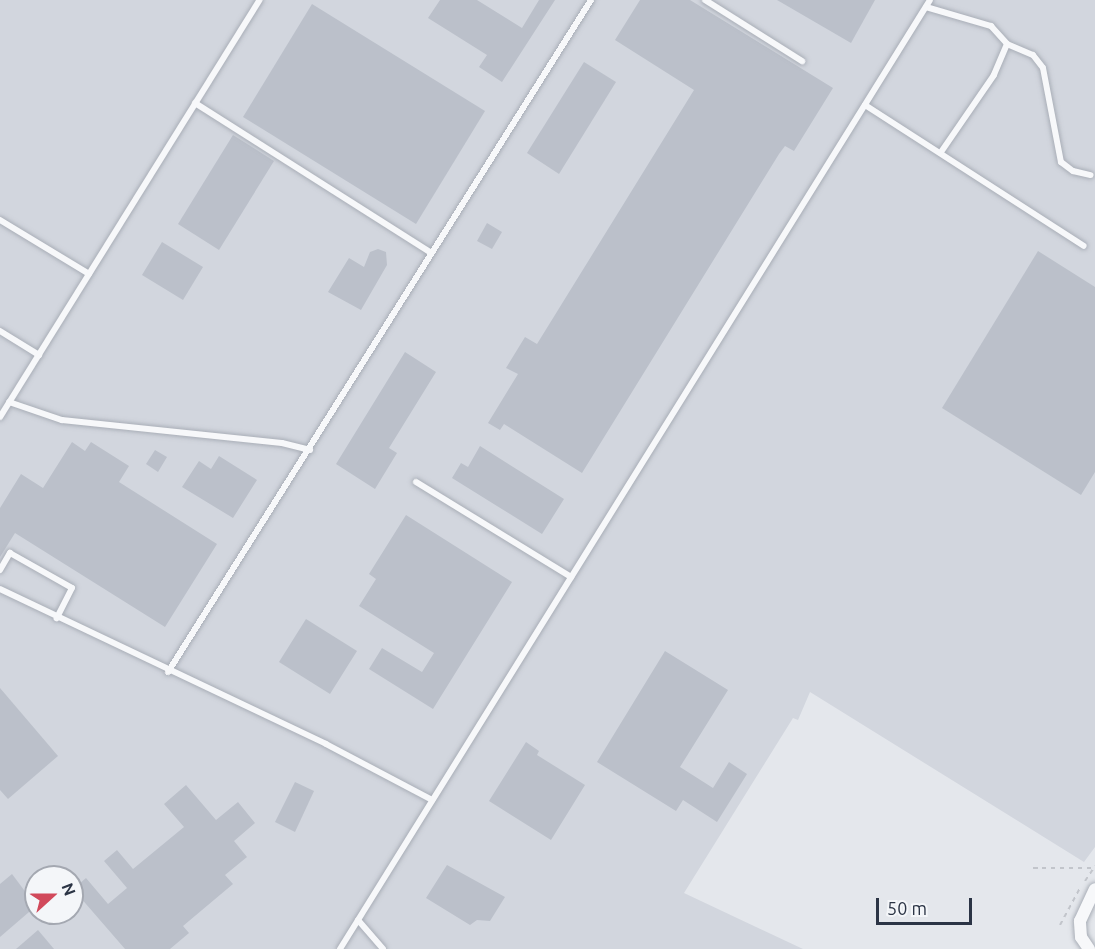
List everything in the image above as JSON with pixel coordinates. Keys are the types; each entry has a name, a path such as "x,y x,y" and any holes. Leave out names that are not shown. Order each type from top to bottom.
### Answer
{"street":[{"path":"1086,948 1080,921 1095,889"}],"lane":[{"path":"0,417 260,0"},
{"path":"168,672 310,450 591,0"},
{"path":"705,0 802,61"},
{"path":"340,949 930,0"},
{"path":"926,7 991,26 1007,44 1033,55 1043,68 1061,162 1073,171 1091,175"},
{"path":"941,152 994,75 1007,44"},
{"path":"195,103 431,253"},
{"path":"865,105 1084,246"},
{"path":"0,220 89,273"},
{"path":"0,331 39,355"},
{"path":"9,402 62,420 282,443 310,450"},
{"path":"416,482 571,577"},
{"path":"0,570 10,553 72,588 57,618"},
{"path":"0,589 168,672 326,744 432,800"},
{"path":"358,920 383,949"}],"path":[{"path":"1033,868 1094,867"},
{"path":"1060,925 1094,867"}],"shaded area":[{"path":"0,0 1095,0 1095,847 1084,862 810,692 798,720 793,718 684,893 803,949 0,949"}],"building":[{"path":"440,0 477,0 522,28 539,0 555,0 502,82 479,67 487,55 428,18"},
{"path":"640,0 690,0 833,88 794,151 785,146 779,154 582,473 504,424 500,430 488,423 518,374 506,368 525,337 537,344 694,90 615,40"},
{"path":"777,0 875,0 851,43"},
{"path":"312,4 485,111 416,224 243,117"},
{"path":"584,62 616,82 559,174 527,153"},
{"path":"233,135 274,161 219,250 178,224"},
{"path":"487,223 502,232 492,249 477,241"},
{"path":"162,242 203,267 183,300 142,275"},
{"path":"378,249 386,252 387,265 361,310 328,292 349,258 364,267 370,252"},
{"path":"1038,251 1095,287 1095,472 1081,495 942,408"},
{"path":"405,352 436,372 389,448 397,453 375,489 336,464"},
{"path":"72,442 85,451 91,442 129,466 119,482 217,544 165,627 15,533 0,557 0,508 21,474 43,488"},
{"path":"480,446 564,499 542,534 452,478 461,463 468,467"},
{"path":"155,450 167,457 158,472 146,464"},
{"path":"219,456 257,480 233,518 182,487 199,461 211,469"},
{"path":"406,515 512,582 433,709 369,669 382,648 422,672 434,653 359,606 376,579 369,574"},
{"path":"306,619 357,651 330,694 279,662"},
{"path":"665,651 728,690 680,767 713,788 729,762 747,774 717,822 683,800 676,811 597,762"},
{"path":"0,688 58,756 8,799 0,790"},
{"path":"526,742 539,751 537,755 585,785 551,840 489,801"},
{"path":"295,782 314,791 295,832 275,822"},
{"path":"186,785 216,820 238,802 255,823 234,841 247,857 225,875 233,884 183,926 189,933 170,949 125,949 84,902 84,880 86,878 108,904 127,888 104,861 117,850 133,869 184,827 164,804"},
{"path":"447,865 505,897 490,921 477,920 470,925 426,898"},
{"path":"12,874 24,890 24,916 0,937 0,884"},
{"path":"38,930 54,949 16,949"}]}
